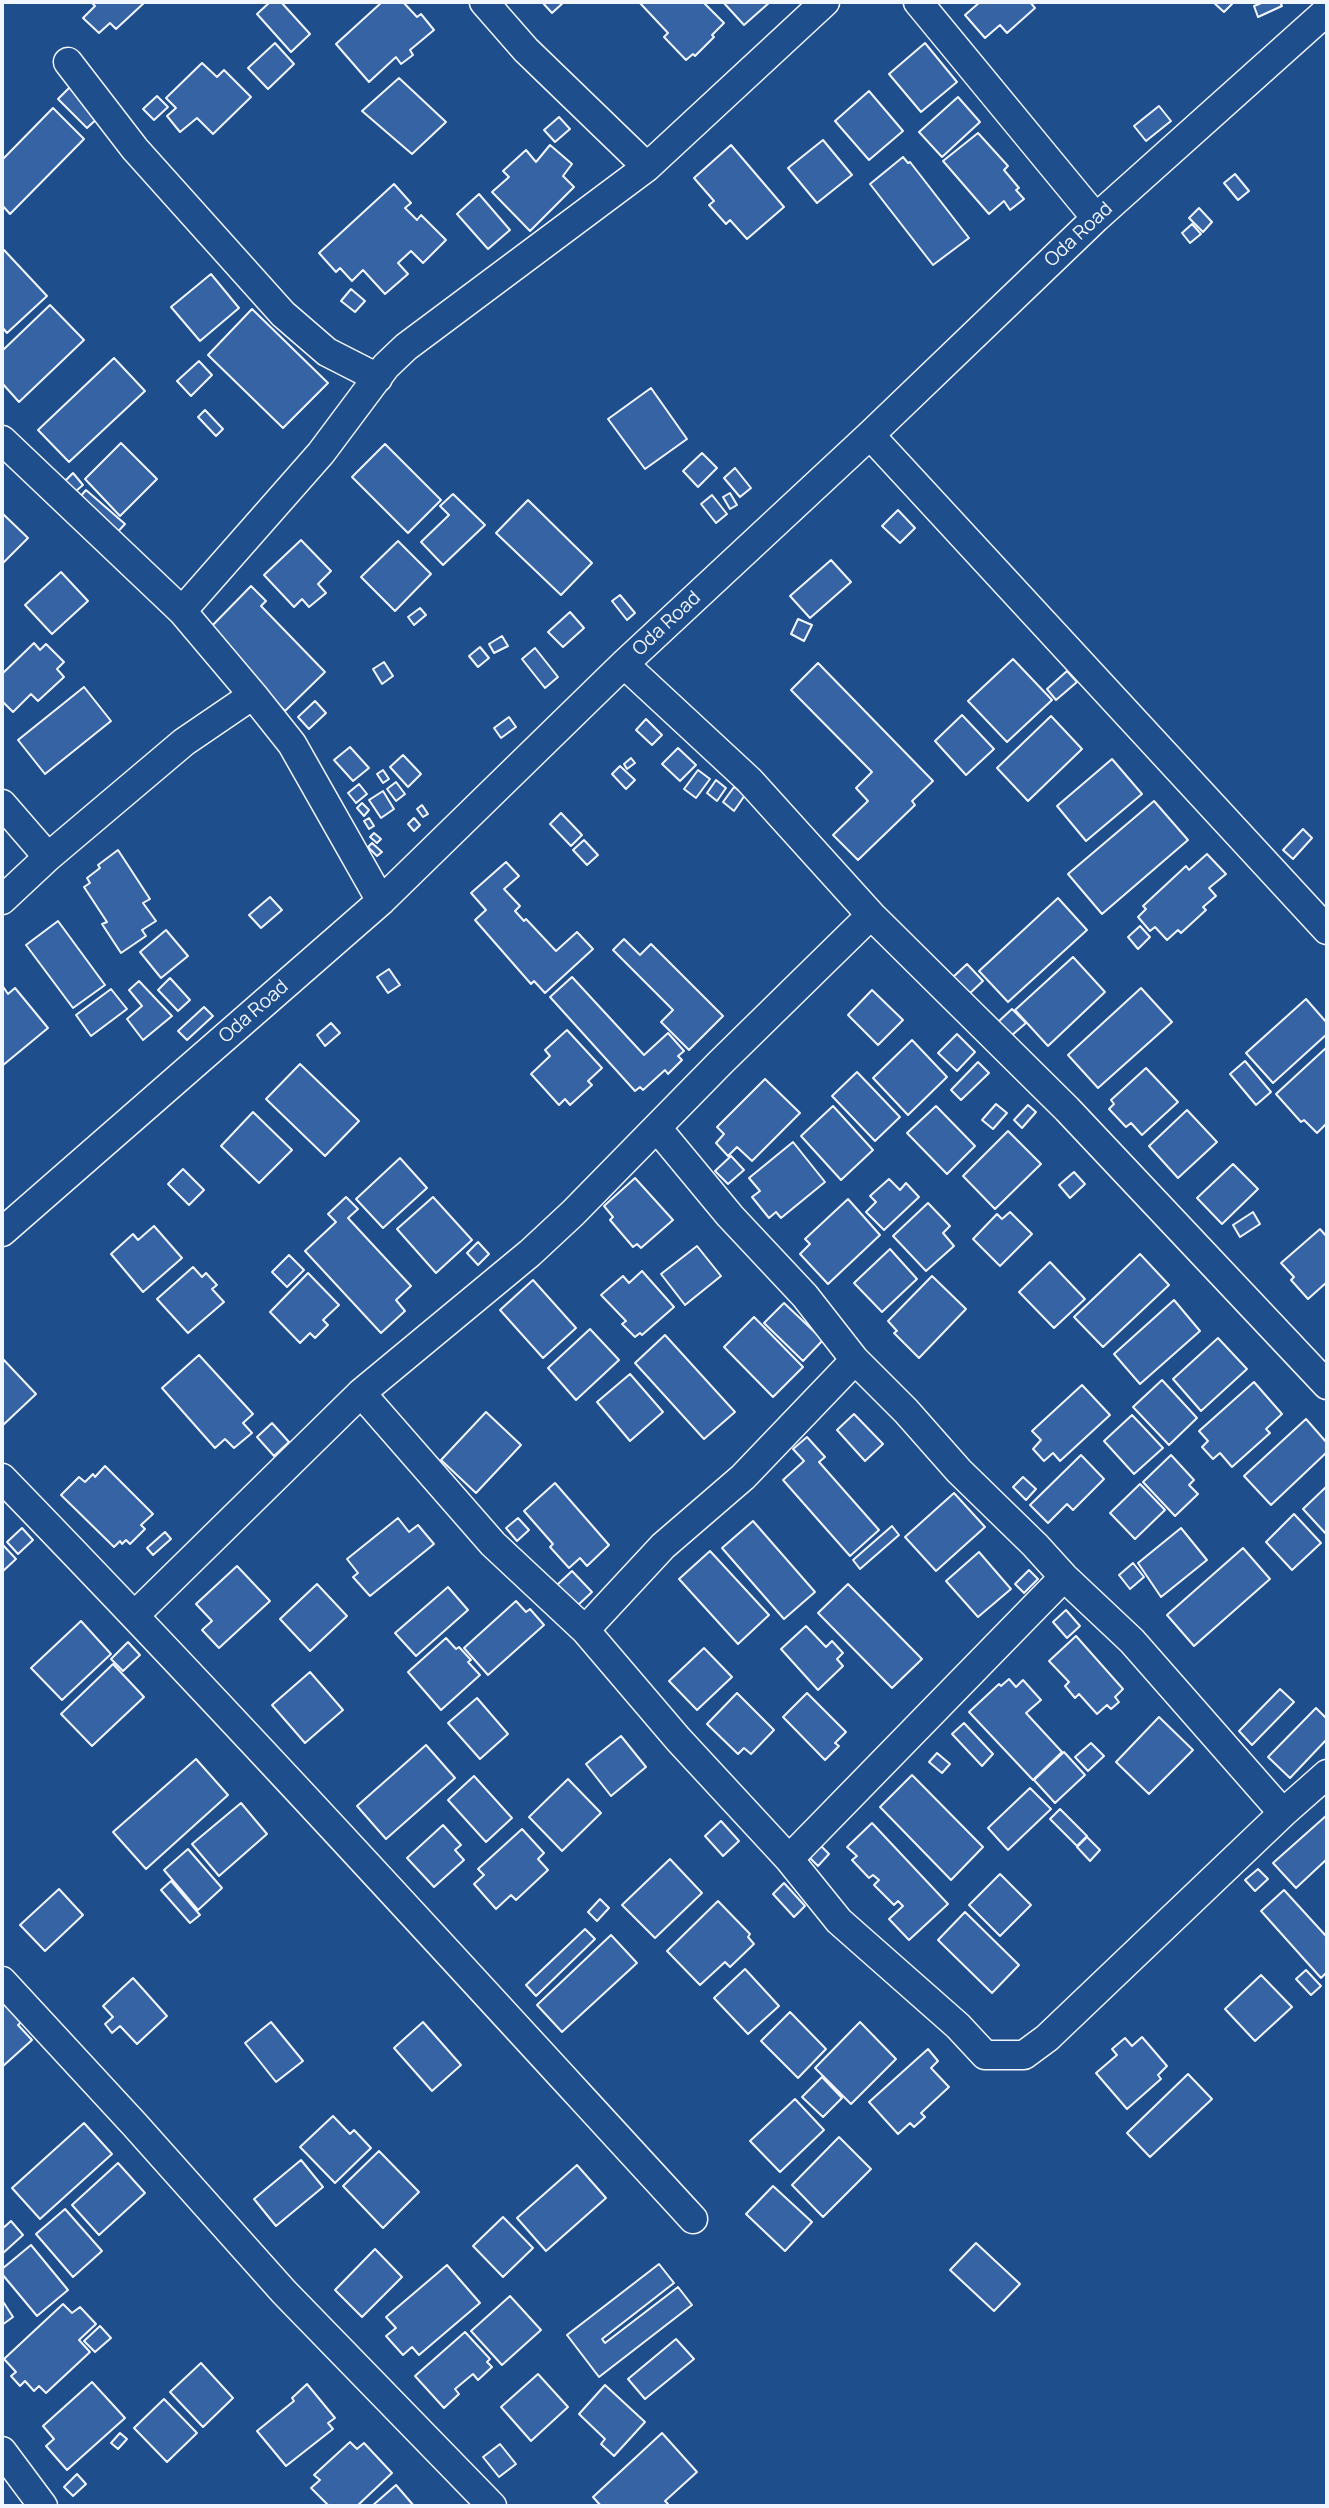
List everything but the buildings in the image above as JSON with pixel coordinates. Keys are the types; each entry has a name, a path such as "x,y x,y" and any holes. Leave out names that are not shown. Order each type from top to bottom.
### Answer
{"street":[{"path":"484,2 526,50 647,167"},
{"path":"181,611 321,453 378,377 406,347 647,167 825,2"},
{"path":"918,2 1096,218"},
{"path":"1322,2 1327,9"},
{"name":"Oda Road","path":"2,1232 381,901 624,664 870,435 1096,218 1327,9"},
{"path":"68,62 135,149 283,314 327,352 378,377"},
{"path":"870,435 1327,930"},
{"path":"2,440 181,611 253,695 292,744 381,901"},
{"path":"624,664 749,780 871,915 1067,1109 1327,1385"},
{"path":"2,900 48,857 184,742 253,695"},
{"path":"2,804 48,857"},
{"path":"135,1615 361,1393 530,1253 573,1213 871,915"},
{"path":"657,1128 730,1216 805,1296 855,1360 1063,1577 1132,1641 1283,1813"},
{"path":"585,1630 663,1546 743,1477 855,1360"},
{"path":"361,1393 493,1544 585,1630 678,1739 789,1859 839,1921 958,2026 985,2055 1024,2055 1327,1774"},
{"path":"2,1478 313,1805 693,2219"},
{"path":"789,1859 1063,1577"},
{"path":"2,1981 284,2292 492,2506"},
{"path":"2,2451 43,2506"}]}
